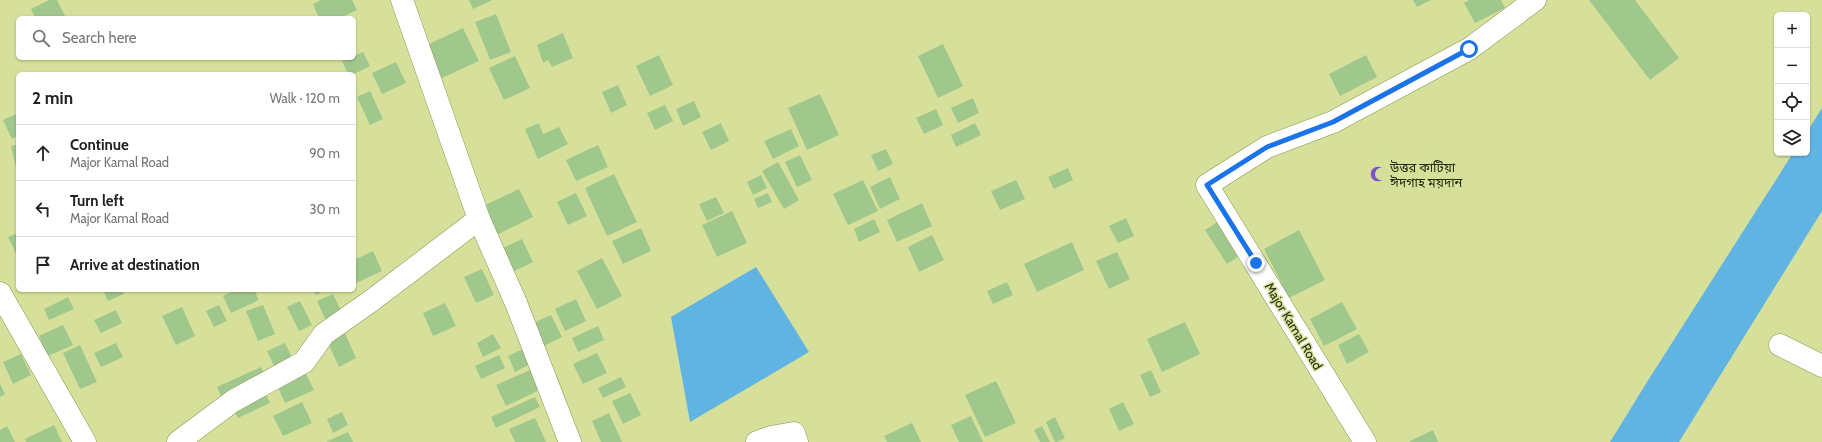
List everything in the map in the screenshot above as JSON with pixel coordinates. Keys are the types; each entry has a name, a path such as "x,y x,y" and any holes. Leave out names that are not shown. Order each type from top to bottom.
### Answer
{"street":[{"path":"402,0 478,219 516,303 570,442"},
{"name":"Major Kamal Road","path":"1364,442 1207,185 1267,147 1333,122 1469,49 1536,0"},
{"path":"178,442 233,401 304,362 324,334 371,301 478,219"},
{"path":"0,293 85,442"},
{"path":"1780,345 1822,366"},
{"path":"756,442 771,437 794,433 797,442"}],"water":[{"path":"1822,108 1822,211 1679,442 1610,442 1791,156 1810,156 1810,127"},
{"path":"756,267 809,352 690,422 671,317"}],"building":[{"path":"49,0 57,0 65,16 34,16 31,9"},
{"path":"321,0 352,0 357,10 344,16 318,16 313,4"},
{"path":"469,0 492,0 473,9"},
{"path":"1413,0 1431,0 1417,7"},
{"path":"1469,0 1501,0 1505,8 1475,23 1464,3"},
{"path":"1589,0 1635,0 1679,58 1650,80"},
{"path":"496,14 511,52 490,60 475,22"},
{"path":"463,28 479,61 442,78 427,45"},
{"path":"563,33 573,58 552,67 548,60 543,63 537,45"},
{"path":"943,44 963,86 938,98 918,56"},
{"path":"363,52 370,66 356,73 347,72 342,61 356,60 356,55"},
{"path":"659,55 673,85 650,96 636,66"},
{"path":"1366,55 1377,77 1340,96 1329,74"},
{"path":"515,56 530,88 504,100 489,68"},
{"path":"396,62 406,83 382,94 372,73"},
{"path":"618,85 627,105 611,113 602,92"},
{"path":"370,91 383,119 370,125 357,97"},
{"path":"820,94 839,135 807,150 788,108"},
{"path":"973,98 979,113 958,123 951,108"},
{"path":"694,101 701,117 683,126 676,109"},
{"path":"665,105 673,121 655,130 647,113"},
{"path":"936,109 943,125 924,134 916,118"},
{"path":"16,114 16,137 12,139 3,120"},
{"path":"539,123 543,134 559,127 568,144 538,159 525,129"},
{"path":"721,123 729,141 711,150 702,132"},
{"path":"975,123 981,135 956,147 951,135"},
{"path":"791,129 799,146 773,159 764,141"},
{"path":"16,145 16,168 11,146"},
{"path":"598,145 608,167 576,181 566,160"},
{"path":"886,149 893,164 878,171 871,155"},
{"path":"800,155 812,180 797,187 785,162"},
{"path":"778,162 799,200 784,209 762,171"},
{"path":"1068,168 1073,180 1054,189 1048,177"},
{"path":"614,174 637,222 607,236 585,188"},
{"path":"761,175 767,188 753,195 747,182"},
{"path":"890,177 900,199 880,209 870,187"},
{"path":"863,180 878,211 848,225 833,194"},
{"path":"1016,180 1025,199 1000,210 991,191"},
{"path":"519,189 533,217 496,235 483,206"},
{"path":"576,193 587,216 568,225 557,202"},
{"path":"768,193 772,202 758,208 754,199"},
{"path":"716,197 724,213 707,221 699,204"},
{"path":"922,203 932,226 897,242 887,220"},
{"path":"732,211 747,243 717,257 702,225"},
{"path":"1225,217 1247,251 1227,264 1205,230"},
{"path":"1126,218 1134,236 1118,243 1109,226"},
{"path":"874,219 880,232 859,242 854,229"},
{"path":"641,228 651,251 623,264 612,241"},
{"path":"1299,230 1325,280 1289,298 1264,249"},
{"path":"16,234 16,254 8,237"},
{"path":"932,235 944,260 919,272 908,247"},
{"path":"522,239 533,262 512,272 501,249"},
{"path":"1072,242 1084,270 1037,292 1024,264"},
{"path":"373,251 382,271 356,283 356,259"},
{"path":"1117,252 1130,279 1109,289 1096,261"},
{"path":"602,258 622,296 597,309 577,271"},
{"path":"482,269 494,295 476,303 464,277"},
{"path":"1007,282 1013,295 993,304 987,291"},
{"path":"104,292 123,292 124,294 108,301"},
{"path":"232,292 255,292 259,300 231,313 223,296"},
{"path":"315,292 322,292 316,295"},
{"path":"333,294 343,315 327,323 317,301"},
{"path":"68,297 74,309 49,320 44,309"},
{"path":"576,299 586,321 565,331 555,309"},
{"path":"300,301 312,325 299,331 287,307"},
{"path":"1342,302 1357,329 1324,346 1310,319"},
{"path":"445,303 456,326 433,336 423,313"},
{"path":"219,305 227,321 214,327 206,311"},
{"path":"263,305 275,334 258,341 246,311"},
{"path":"182,307 195,336 176,345 162,316"},
{"path":"116,310 122,323 101,333 94,320"},
{"path":"551,315 562,337 544,346 533,323"},
{"path":"1185,322 1200,354 1162,372 1147,339"},
{"path":"63,325 73,345 48,356 39,336"},
{"path":"598,326 604,340 578,352 572,338"},
{"path":"343,329 356,358 339,367 325,337"},
{"path":"493,334 501,348 483,357 477,343"},
{"path":"1359,334 1369,352 1347,364 1338,345"},
{"path":"116,343 123,357 101,367 94,353"},
{"path":"285,343 295,364 277,372 267,351"},
{"path":"80,345 97,382 80,389 63,353"},
{"path":"525,348 532,363 515,372 508,356"},
{"path":"597,353 607,373 583,384 573,364"},
{"path":"21,354 31,375 13,384 3,362"},
{"path":"499,355 505,368 481,379 475,366"},
{"path":"261,367 267,380 223,401 217,387"},
{"path":"532,369 542,389 506,406 496,385"},
{"path":"304,370 314,390 285,403 276,383"},
{"path":"1151,370 1161,392 1150,397 1140,375"},
{"path":"621,377 626,387 603,398 598,388"},
{"path":"996,381 1016,423 985,437 965,395"},
{"path":"0,384 5,394 0,397"},
{"path":"264,390 270,403 238,418 231,405"},
{"path":"630,393 641,415 623,424 612,401"},
{"path":"535,397 540,407 496,428 491,417"},
{"path":"302,402 312,423 283,436 273,416"},
{"path":"1123,402 1134,424 1119,431 1109,409"},
{"path":"342,412 348,425 333,433 327,419"},
{"path":"609,413 622,442 601,442 592,421"},
{"path":"971,416 983,442 959,442 951,425"},
{"path":"1055,417 1065,438 1057,442 1055,442 1046,422"},
{"path":"535,418 546,442 515,442 509,429"},
{"path":"912,423 921,442 887,442 884,436"},
{"path":"54,425 62,442 26,442 25,439"},
{"path":"7,426 15,442 0,442 0,430"},
{"path":"1042,426 1050,442 1040,442 1034,430"},
{"path":"1433,430 1438,442 1408,442"},
{"path":"348,432 353,442 326,442"}],"place":[{"name":"উত্তর কাটিয়া ঈদগাহ ময়দান","path":"1378,174"}],"route":[{"path":"1256,263 1207,185 1267,147 1333,122 1469,49"}]}
